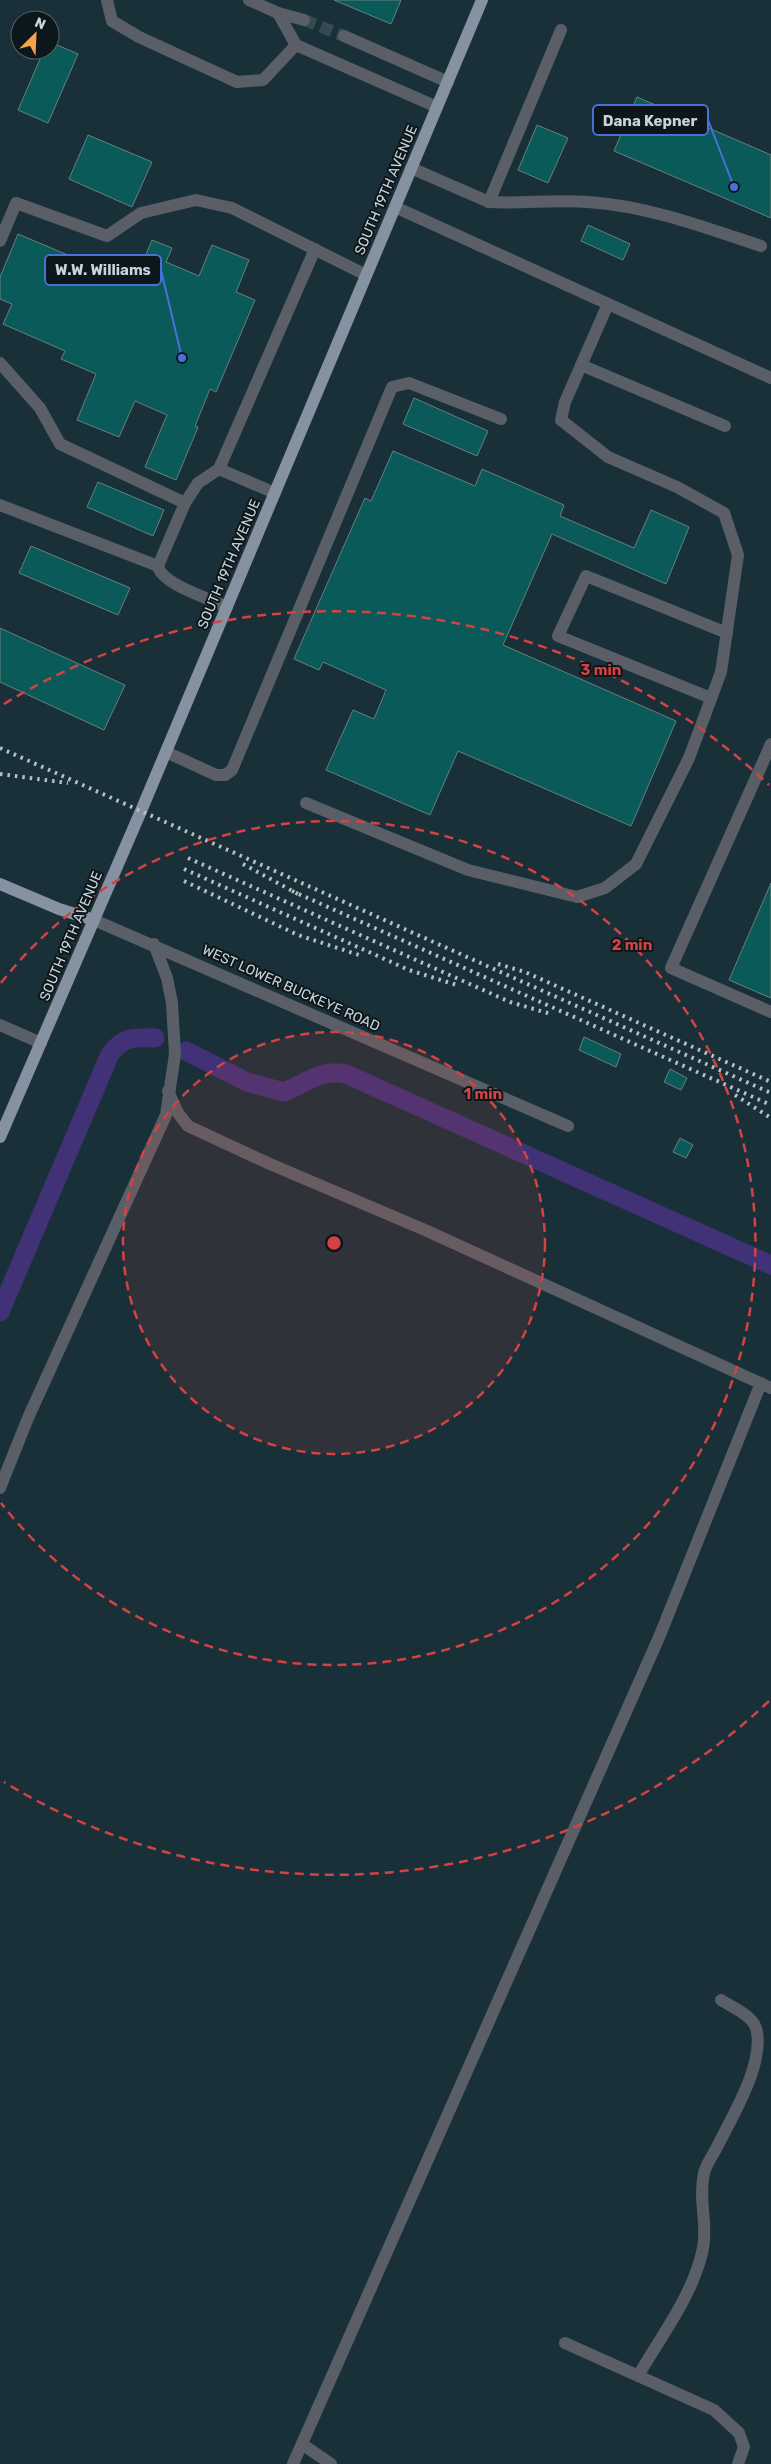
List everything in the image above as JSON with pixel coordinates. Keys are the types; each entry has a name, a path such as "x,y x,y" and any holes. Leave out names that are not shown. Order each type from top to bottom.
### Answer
{"main road":[{"name":"SOUTH 19TH AVENUE","path":"0,1137 166,752 482,0"},
{"name":"WEST LOWER BUCKEYE ROAD","path":"0,884 60,909 94,920"}],"street":[{"path":"107,0 112,21 139,37 237,82 263,80 296,45"},
{"path":"249,0 278,13 304,20"},
{"path":"278,13 296,45 437,107"},
{"path":"489,202 561,30"},
{"path":"344,36 448,82"},
{"path":"411,168 489,202 587,201 632,207 677,219 761,246"},
{"path":"0,241 16,203 107,236 141,213 196,200 232,208 366,275"},
{"path":"395,207 771,378"},
{"path":"227,607 170,581 162,576 158,566 185,503 198,483 219,469 314,249"},
{"path":"306,803 468,870 577,897 605,888 636,864 689,758 721,672 738,555 724,513 677,487 608,457 561,420 565,402 608,304"},
{"path":"0,365 40,408 60,444 185,503"},
{"path":"581,365 725,426"},
{"path":"166,752 216,775 225,775 232,770 392,387 409,383 501,420"},
{"path":"219,469 275,493"},
{"path":"0,505 158,566"},
{"path":"711,698 558,636 586,576 727,633"},
{"path":"771,744 671,968 771,1012"},
{"name":"WEST LOWER BUCKEYE ROAD","path":"94,920 154,944 568,1126"},
{"path":"0,1488 28,1418 160,1133 166,1115 168,1091 175,1054 172,1003 167,978 154,944"},
{"path":"0,1025 41,1042"},
{"path":"168,1091 178,1113 188,1126 766,1385 660,1635 293,2464"},
{"path":"638,2376 695,2280 704,2247 704,2226 700,2200 705,2171 746,2089 758,2052 756,2027 744,2013 721,2000"},
{"path":"566,2343 714,2410 740,2433 744,2447 738,2464"},
{"path":"302,2444 331,2464"}],"building":[{"path":"334,0 401,0 391,24"},
{"path":"60,46 78,54 48,123 18,110 40,60 60,60"},
{"path":"637,97 771,155 771,218 614,151"},
{"path":"537,125 568,138 548,183 518,170"},
{"path":"88,135 152,162 132,207 69,179"},
{"path":"588,225 630,244 623,260 581,241"},
{"path":"18,234 134,283 152,240 172,248 166,262 199,276 212,245 249,260 236,292 255,300 216,392 210,389 195,426 198,427 176,480 145,467 167,415 135,401 119,437 77,420 96,374 61,359 65,351 3,324 12,304 0,299 0,277"},
{"path":"414,398 488,431 477,456 403,424"},
{"path":"393,451 475,486 482,469 564,505 560,516 634,548 651,510 689,527 666,584 552,534 503,645 676,721 631,826 458,751 430,815 326,770 353,710 374,719 386,690 323,662 319,670 294,659 365,498 371,501"},
{"path":"98,482 164,510 153,536 87,507"},
{"path":"31,546 130,588 118,615 19,573"},
{"path":"0,628 125,685 104,730 0,682"},
{"path":"771,883 771,998 729,980"},
{"path":"584,1037 621,1054 616,1067 579,1050"},
{"path":"670,1069 687,1078 681,1090 664,1082"},
{"path":"680,1138 693,1145 686,1158 673,1152"}],"waterway":[{"path":"0,1312 110,1054 120,1044 130,1039 155,1038"},
{"path":"186,1051 247,1082 284,1092 321,1075 329,1073 346,1074 771,1265"}],"tunnel":[{"path":"304,20 344,36"}],"railway":[{"path":"0,748 771,1093"},
{"path":"0,774 68,783"},
{"path":"188,858 510,1002 551,1014"},
{"path":"243,864 298,894"},
{"path":"184,869 409,970 460,986"},
{"path":"184,881 298,935 359,955"},
{"path":"292,891 771,1105"},
{"path":"498,964 525,972 771,1082"},
{"path":"735,1095 771,1118"}],"place":[{"name":"Dana Kepner","path":"734,187"},
{"name":"W.W. Williams","path":"182,358"}]}
